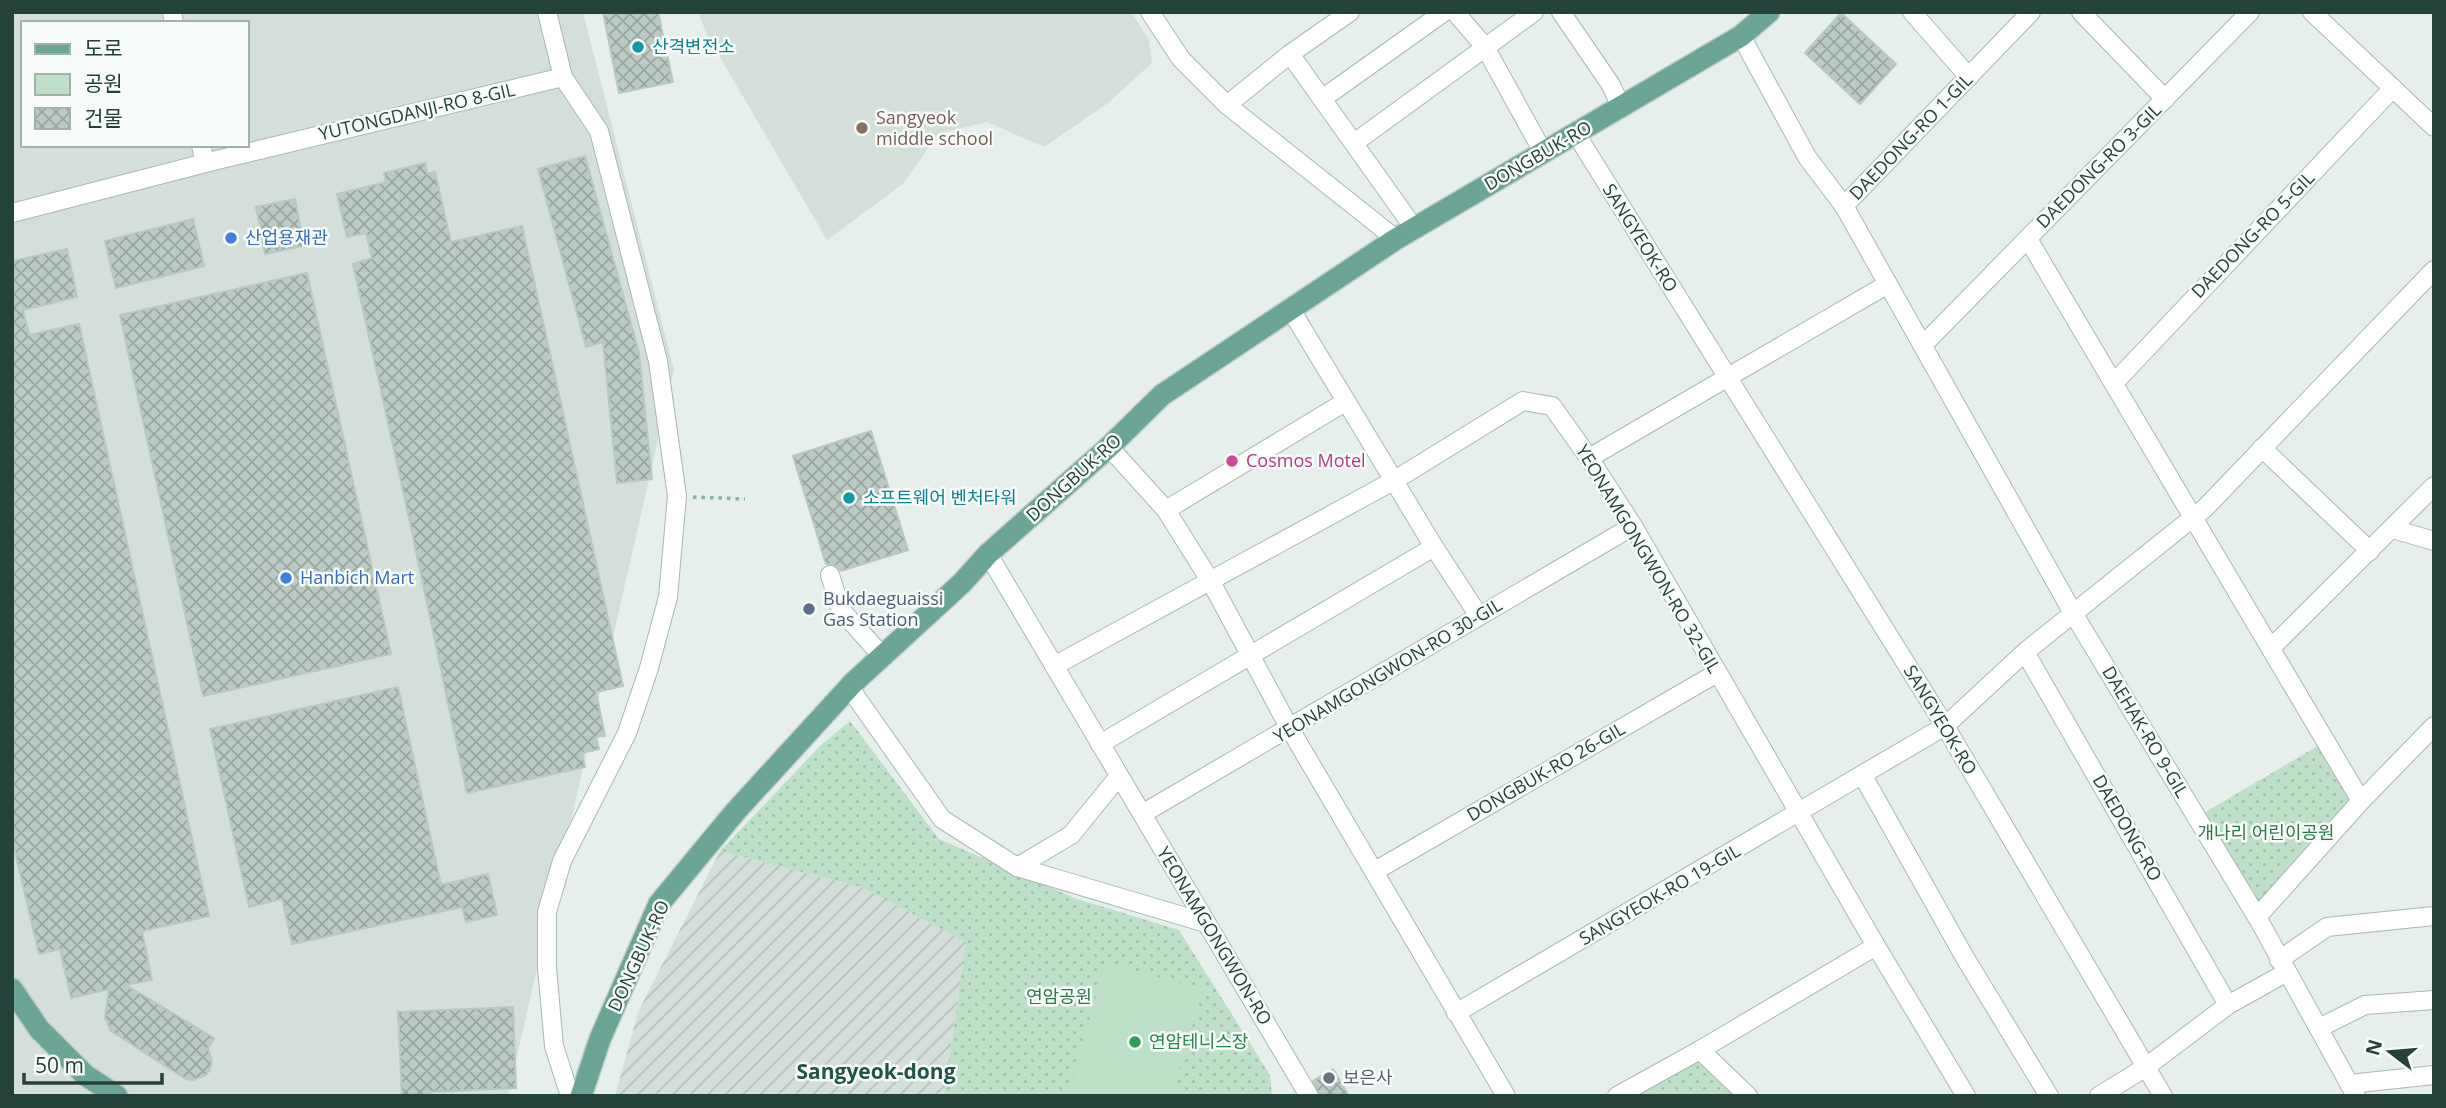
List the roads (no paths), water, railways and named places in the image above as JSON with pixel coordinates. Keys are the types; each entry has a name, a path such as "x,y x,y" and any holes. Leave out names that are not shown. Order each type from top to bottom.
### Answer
{"main road":[{"name":"DONGBUK-RO","path":"581,1096 600,1039 659,904 735,812 849,687 962,583 988,554 1109,447 1162,395 1396,239 1741,36 1769,12"},
{"path":"12,989 39,1029 57,1048 85,1075 117,1096"}],"street":[{"path":"547,12 563,77 599,131 657,361 677,496 668,597 649,668 628,733 562,861 547,912 547,968 555,1046 570,1096"},
{"path":"1150,12 1181,59 1227,105 1396,239"},
{"path":"1227,105 1290,54 1349,12"},
{"path":"1322,99 1444,12"},
{"path":"1455,12 1485,47 1543,152"},
{"path":"1354,143 1534,12"},
{"path":"1912,12 1969,77"},
{"name":"DAEDONG-RO 1-GIL","path":"2031,12 1844,206 2073,613"},
{"path":"2081,12 2165,99"},
{"name":"DAEDONG-RO 3-GIL","path":"2250,12 2028,239 2361,801"},
{"path":"2312,12 2434,127"},
{"path":"1571,16 1621,107"},
{"path":"1741,36 1807,157 1844,206"},
{"path":"1290,54 1414,228"},
{"name":"YUTONGDANJI-RO 8-GIL","path":"248,144 563,77"},
{"name":"DAEDONG-RO 5-GIL","path":"2114,383 2393,88"},
{"name":"SANGYEOK-RO","path":"1576,134 1945,726 2163,1096"},
{"name":"YUTONGDANJI-RO 8-GIL","path":"12,213 203,154 236,147"},
{"path":"1923,345 2028,239"},
{"path":"1945,726 2025,652 2194,517 2434,270"},
{"path":"1589,458 1888,284"},
{"path":"1291,310 1434,547 1479,616"},
{"name":"YEONAMGONGWON-RO 32-GIL","path":"1054,666 1395,480 1523,401 1552,406 1633,526 1966,1096"},
{"path":"1166,510 1345,402"},
{"path":"1109,447 1166,510 1211,582 1290,729 1506,1096"},
{"path":"2262,448 2370,551"},
{"path":"2271,648 2434,486"},
{"name":"YEONAMGONGWON-RO 30-GIL","path":"1142,814 1633,526"},
{"path":"2393,529 2434,541"},
{"path":"1100,744 1250,654 1325,614 1434,547"},
{"name":"YEONAMGONGWON-RO","path":"988,554 1309,1096"},
{"path":"830,575 841,610 882,656"},
{"name":"DAEHAK-RO 9-GIL","path":"2073,613 2257,918 2352,1090 2434,1075"},
{"name":"DAEDONG-RO","path":"2025,652 2228,1005"},
{"name":"DONGBUK-RO 26-GIL","path":"1375,871 1717,673"},
{"path":"849,687 942,819 1017,867 1206,923"},
{"name":"SANGYEOK-RO 19-GIL","path":"1456,1013 1945,726"},
{"path":"2257,918 2361,801 2434,726"},
{"path":"1017,867 1071,835 1119,776"},
{"path":"1863,776 1964,956 2049,1096"},
{"path":"2099,1096 2147,1067 2283,966 2327,928 2434,916"},
{"path":"1617,1096 1876,946"},
{"path":"2319,1028 2365,1005 2434,1000"},
{"path":"1700,1050 1748,1096"},
{"path":"1292,1096 1296,1075"}],"place":[{"name":"산격변전소","path":"638,47"},
{"name":"Sangyeok middle school","path":"862,128"},
{"name":"산업용재관","path":"231,238"},
{"name":"Cosmos Motel","path":"1232,461"},
{"name":"소프트웨어 벤처타워","path":"849,498"},
{"name":"Hanbich Mart","path":"286,578"},
{"name":"Bukdaeguaissi Gas Station","path":"809,609"},
{"name":"연암테니스장","path":"1135,1042"},
{"name":"보은사","path":"1329,1078"}],"district":[{"name":"Sangyeok-dong","path":"876,1072"}],"park label":[{"name":"개나리 어린이공원","path":"2266,833"},
{"name":"연암공원","path":"1059,997"}]}
